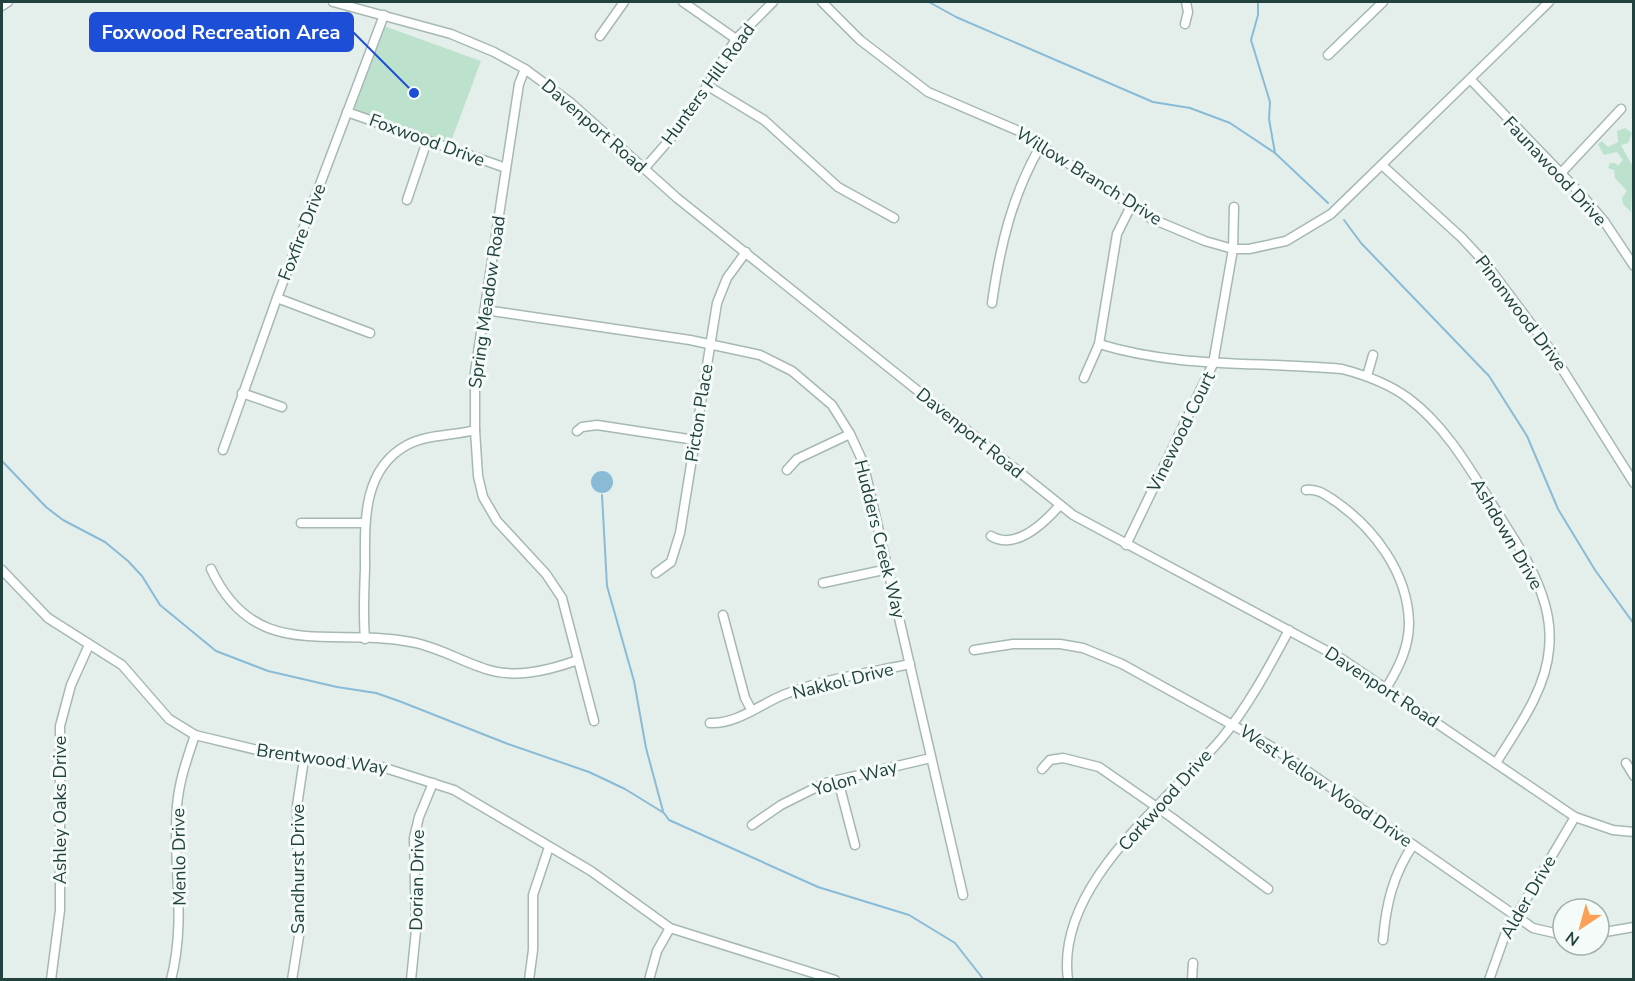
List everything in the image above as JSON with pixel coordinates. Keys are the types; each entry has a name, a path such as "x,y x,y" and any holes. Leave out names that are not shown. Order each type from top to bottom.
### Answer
{"street":[{"path":"2,6 8,2"},
{"name":"Davenport Road","path":"333,2 451,34 494,52 525,69 571,103 644,169 1060,505 1126,545 1289,630 1387,687 1575,817 1612,830 1634,832"},
{"path":"600,36 624,2"},
{"path":"683,2 736,39"},
{"name":"Hunters Hill Road","path":"644,169 684,123 736,39 773,2"},
{"name":"Willow Branch Drive","path":"822,2 860,40 915,83 941,98 1008,126 1041,145 1131,206 1188,235 1233,249 1271,246 1298,236 1331,214 1383,166 1549,2"},
{"path":"1185,24 1188,12 1186,2"},
{"path":"1328,55 1383,2"},
{"name":"Foxfire Drive","path":"223,450 277,298 384,15"},
{"name":"Spring Meadow Road","path":"525,69 519,84 475,372 478,476 485,503 497,522 559,591 594,721"},
{"name":"Faunawood Drive","path":"1471,80 1604,221 1634,266"},
{"path":"708,86 764,120 838,187 894,218"},
{"path":"1561,173 1621,109"},
{"name":"Foxwood Drive","path":"347,112 506,168"},
{"path":"407,200 427,141"},
{"path":"992,303 998,257 1007,222 1022,180 1041,145"},
{"name":"Pinonwood Drive","path":"1383,166 1462,238 1487,265 1549,348 1634,483"},
{"path":"1084,378 1099,344 1117,234 1131,206"},
{"name":"Vinewood Court","path":"1126,545 1213,364 1233,249 1234,207"},
{"name":"Picton Place","path":"656,573 668,565 675,552 684,514 709,344 720,293 746,252"},
{"path":"277,298 370,333"},
{"name":"Hudders Creek Way","path":"486,310 709,344 760,355 792,371 832,405 850,434 863,462 963,896"},
{"name":"Ashdown Drive","path":"1099,344 1147,357 1213,364 1315,367 1367,376 1408,398 1445,434 1521,550 1542,594 1549,630 1546,669 1539,687 1496,763"},
{"path":"1367,376 1374,356"},
{"path":"242,393 282,407"},
{"path":"578,431 582,427 597,425 694,440"},
{"path":"365,639 364,523 373,484 396,453 421,439 475,430"},
{"path":"787,470 797,459 850,434"},
{"path":"1306,490 1320,492 1357,518 1383,548 1399,579 1408,607 1409,635 1401,660 1387,687"},
{"path":"991,536 1007,540 1021,536 1042,523 1060,505"},
{"path":"302,523 364,523"},
{"path":"211,568 220,587 232,602 264,626 301,637 417,643 482,669 505,673 536,672 578,660"},
{"path":"823,584 888,569"},
{"name":"Brentwood Way","path":"2,572 48,618 122,665 170,719 195,735 304,759 382,766 470,797 591,871 670,928 835,980"},
{"path":"723,615 745,698 752,711"},
{"name":"Corkwood Drive","path":"1068,980 1067,949 1073,924 1082,903 1138,824 1234,724 1289,630"},
{"name":"West Yellow Wood Drive","path":"974,650 1034,643 1083,648 1122,664 1234,724 1314,773 1516,917 1533,927 1551,932"},
{"name":"Ashley Oaks Drive","path":"51,980 60,910 58,763 60,726 71,685 89,645"},
{"name":"Nakkol Drive","path":"710,723 723,723 804,688 910,664"},
{"name":"Menlo Drive","path":"171,980 180,927 177,808 183,768 195,735"},
{"name":"Yolon Way","path":"752,825 809,790 838,780 931,758"},
{"path":"1042,769 1057,758 1089,763 1109,773 1268,889"},
{"name":"Sandhurst Drive","path":"292,980 299,936 297,806 304,759"},
{"path":"1626,763 1634,776"},
{"path":"838,780 855,845"},
{"name":"Dorian Drive","path":"411,980 416,930 414,838 419,817 433,783"},
{"name":"Alder Drive","path":"1489,980 1497,951 1575,817"},
{"path":"1383,940 1389,894 1401,864 1413,845"},
{"path":"529,980 533,950 533,896 549,847"},
{"path":"1611,931 1634,927"},
{"path":"649,980 657,951 670,928"},
{"path":"1192,980 1193,963"}],"green space":[{"path":"384,26 481,61 450,144 356,111 354,104"},
{"path":"1625,128 1632,133 1628,143 1621,145 1633,167 1631,212 1623,204 1622,198 1627,191 1615,178 1614,170 1608,168 1610,163 1618,166 1623,160 1617,152 1604,155 1598,144 1602,141 1608,147 1618,142 1617,131"}],"water":[{"path":"598,471 606,471 613,478 613,486 606,493 598,493 591,486 591,478"}],"waterway":[{"path":"929,2 956,17 1153,102 1190,108 1230,123 1275,153 1328,203"},
{"path":"1258,2 1258,15 1251,40 1270,102 1269,119 1275,153"},
{"path":"1344,220 1361,243 1489,376 1527,436 1558,509 1595,570 1634,624"},
{"path":"2,461 46,507 63,520 105,542 128,561 142,576 160,605 216,651 268,671 337,687 376,693 508,744 589,772 625,789 664,813 669,820 818,887 909,915 955,943 984,980"},
{"path":"602,495 607,586 634,681 646,748 663,811"}],"place":[{"name":"Foxwood Recreation Area","path":"414,93"}]}
